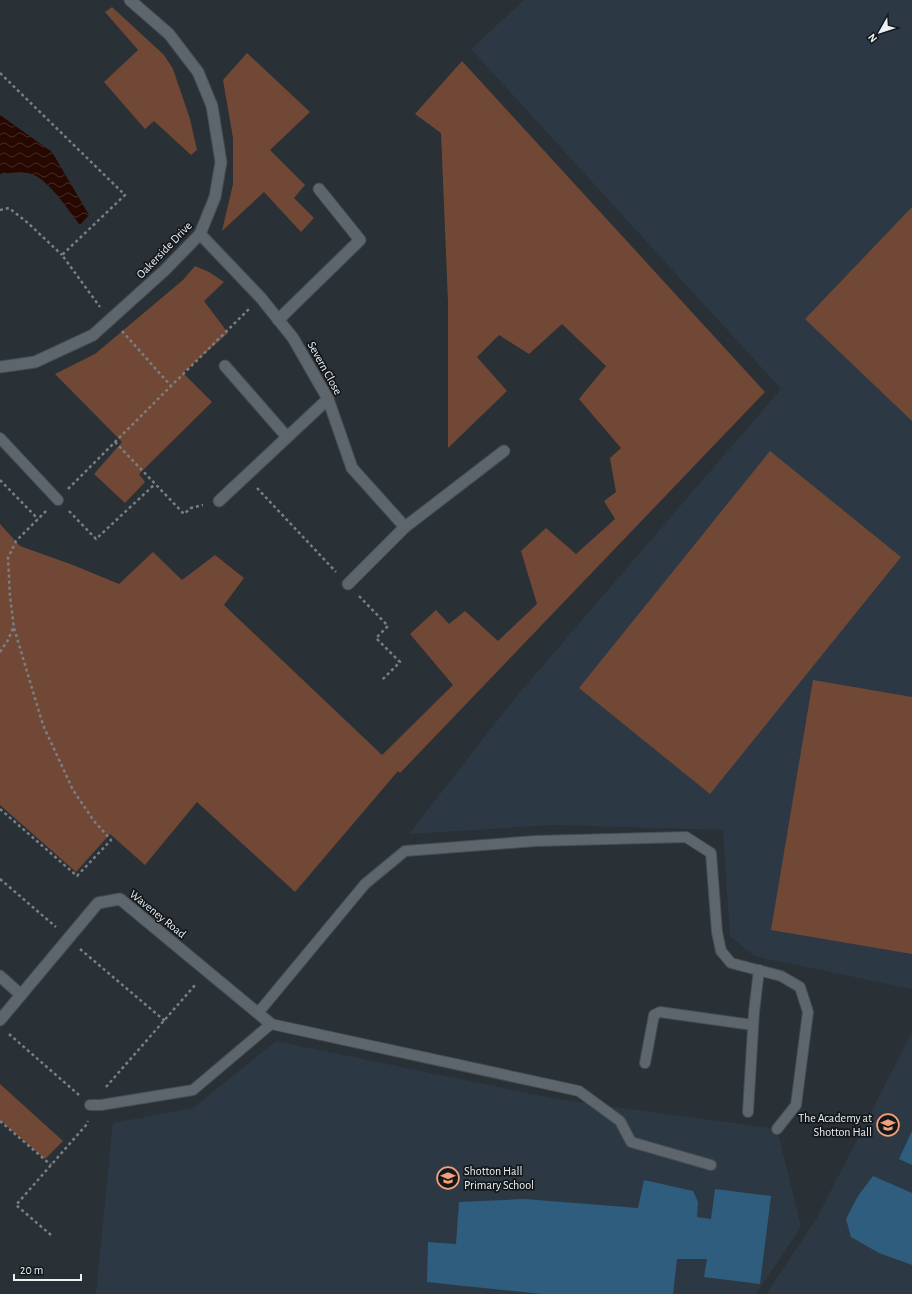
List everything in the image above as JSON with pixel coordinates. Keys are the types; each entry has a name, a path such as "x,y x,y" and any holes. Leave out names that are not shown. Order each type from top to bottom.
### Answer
{"street":[{"name":"Oakerside Drive","path":"0,367 35,362 94,335 165,270 200,234 215,197 221,162 212,106 198,72 169,34 130,0"},
{"path":"278,320 360,240 319,189"},
{"name":"Severn Close","path":"200,234 261,298 293,338 328,399 352,468 405,527"},
{"path":"225,366 287,437"},
{"path":"218,501 328,399"},
{"path":"348,584 405,527 504,451"},
{"name":"Waveney Road","path":"0,1020 98,903 120,899 271,1024"},
{"path":"0,976 21,995"}],"lane":[{"path":"0,438 58,500"},
{"path":"258,1013 365,884 405,851 536,841 686,837 711,853 721,951 731,963 781,976 800,987 808,1012 796,1105 777,1129"},
{"path":"748,1112 753,1025 759,970"},
{"path":"645,1063 654,1015 660,1012 753,1025"},
{"path":"90,1105 101,1105 193,1090 271,1024 579,1091 620,1121 631,1142 711,1165"}],"path":[{"path":"0,73 125,194 62,255"},
{"path":"0,210 9,208 28,223 62,255 102,309"},
{"path":"0,809 77,876 111,840 94,821 73,790 44,725 14,628 10,596 8,558 16,541 261,298"},
{"path":"121,330 171,386"},
{"path":"115,442 184,514 191,508 218,501"},
{"path":"0,480 38,519"},
{"path":"58,500 96,539 155,484"},
{"path":"0,652 14,628"},
{"path":"0,880 57,928"},
{"path":"77,946 165,1021"},
{"path":"51,1235 16,1205 87,1124 90,1105 201,978"},
{"path":"5,1031 90,1105"},
{"path":"0,1121 51,1165"}],"shaded area":[{"path":"524,0 912,0 912,989 754,956 730,936 723,830 553,825 409,834 515,698 781,389 471,49"},
{"path":"112,7 164,55 173,69 190,119 197,150 191,155 154,121 145,129 104,82 138,50 105,12"},
{"path":"247,53 310,112 270,150 305,185 294,198 314,218 301,232 264,192 222,231 233,184 233,138 223,80"},
{"path":"462,61 765,392 400,773 398,771 295,892 197,802 145,865 110,834 76,872 0,805 0,524 20,546 73,565 119,584 153,552 182,580 215,555 244,578 224,605 382,755 453,685 410,634 436,610 449,624 465,611 498,641 537,604 521,551 546,528 576,554 615,519 604,501 616,492 610,458 621,448 579,399 606,366 562,324 529,354 499,335 477,357 507,391 448,448 448,302 441,133 415,114"},
{"path":"912,207 912,421 805,319"},
{"path":"195,266 209,272 224,282 204,301 228,333 183,373 212,402 139,474 145,482 125,503 94,474 122,442 55,374 95,354 183,280"},
{"path":"770,451 901,557 710,794 579,688"},
{"path":"813,680 912,697 912,954 771,930"},
{"name":"The Academy at Shotton Hall","path":"912,1032 912,1294 766,1294 817,1218"},
{"name":"Shotton Hall Primary School","path":"276,1041 556,1099 777,1129 801,1227 756,1294 96,1294 113,1123 193,1108"},
{"path":"0,1084 63,1141 45,1159 0,1120"}],"water":[{"path":"0,115 52,152 89,215 80,225 59,197 34,175 30,173 17,172 0,174"}],"building":[{"path":"912,1131 912,1165 899,1159"},
{"path":"873,1176 912,1193 912,1265 879,1253 851,1237 846,1219 858,1196"},
{"path":"644,1180 693,1191 698,1202 697,1217 711,1219 715,1189 771,1196 760,1284 704,1277 707,1259 677,1259 673,1294 542,1294 427,1282 428,1242 456,1244 459,1202 524,1199 638,1208"}],"place":[{"name":"The Academy at Shotton Hall","path":"888,1125"},
{"name":"Shotton Hall Primary School","path":"448,1178"}]}
